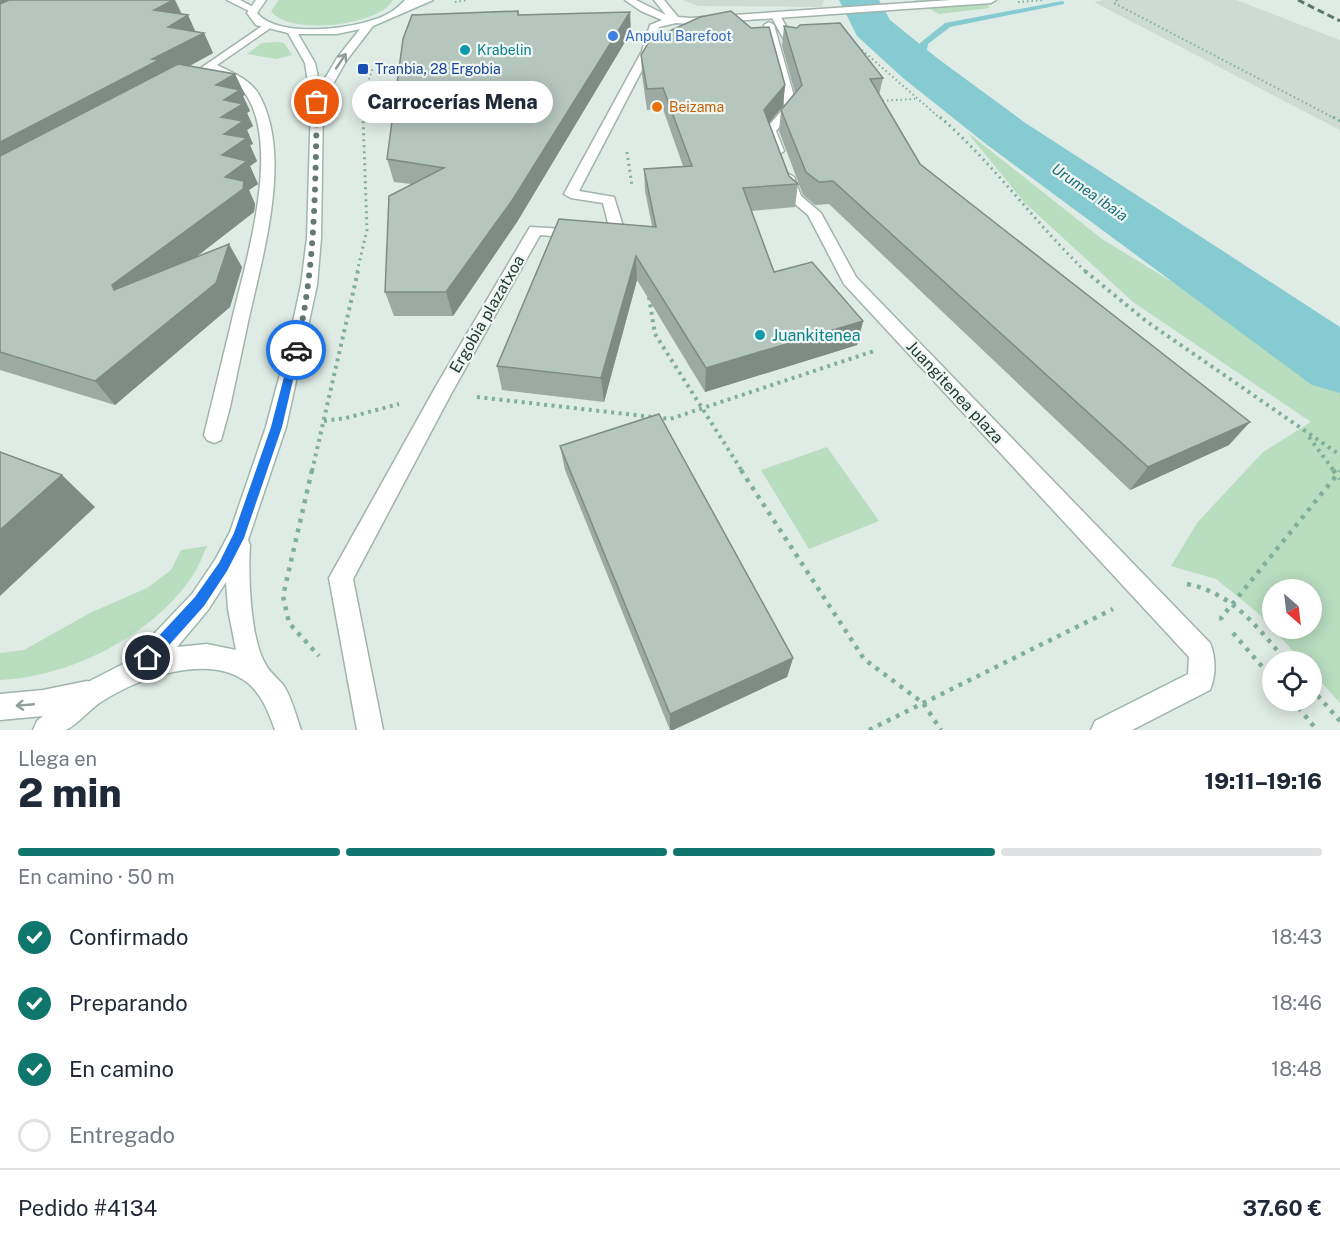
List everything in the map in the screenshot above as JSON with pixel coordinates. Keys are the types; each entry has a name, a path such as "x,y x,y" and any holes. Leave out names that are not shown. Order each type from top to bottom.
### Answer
{"street":[{"path":"232,0 252,9"},
{"path":"261,0 252,9 252,16 256,22 265,27 292,32 332,32 370,24 407,4 428,0"},
{"path":"630,0 653,15 675,20 772,20 788,15 991,0"},
{"path":"659,0 675,20"},
{"name":"Ergobia plazatxoa","path":"370,730 341,578 442,393 535,230 604,236 615,223 609,200 571,194 647,51 655,25 675,20"},
{"path":"772,20 791,43"},
{"name":"Juangitenea plaza","path":"772,20 791,106 770,131 795,198 814,213 850,280 1201,652 1201,681 1104,730"},
{"path":"317,102 341,60 370,24"},
{"path":"189,78 265,27"},
{"path":"137,669 200,602 223,567 240,534 276,427 309,285 314,237 317,102 315,81 310,63 292,32"},
{"path":"210,66 235,79 252,92 261,113 268,156 261,233 214,435"},
{"path":"240,534 236,568 238,602 244,637 255,672"},
{"path":"46,730 92,693 137,669 171,659 203,656 231,660 255,672 276,695 288,730"},
{"path":"0,707 43,703 92,693"}],"path":[{"path":"453,3 468,0"},
{"path":"1015,2 1044,0"},
{"path":"1117,0 1114,3 1340,121"},
{"path":"853,42 966,140 1064,250 1100,284 1146,321 1306,434 1340,455"},
{"path":"375,61 364,93 363,108 368,230 324,421 346,418 442,393 670,419 906,340"},
{"path":"871,102 916,99"},
{"path":"619,101 633,192"},
{"path":"649,294 655,334 864,659 923,703 941,730"},
{"path":"652,316 663,314"},
{"path":"1262,666 1221,618 1339,475 1306,434"},
{"path":"869,730 923,703 1138,585 1173,583 1196,585 1221,595 1244,613 1277,651"},
{"path":"1322,701 1340,721"},
{"path":"1301,711 1317,730"}],"shaded area":[{"path":"683,0 824,0 822,7 698,6"},
{"path":"1105,0 1236,0 1340,40 1340,130 1094,2"}],"green space":[{"path":"279,0 393,0 385,9 371,16 333,25 313,25 280,19 271,11"},
{"path":"914,0 984,0 990,8 939,14"},
{"path":"262,43 284,43 292,55 276,59 247,54"},
{"path":"967,132 1102,239 1340,385 1340,703 1322,683 1322,651 1293,651 1282,639 1322,639 1322,579 1262,579 1262,617 1216,579 1171,566 1197,523 1263,452 1311,422 1133,302 1025,203"},
{"path":"827,447 879,521 809,549 761,470"},
{"path":"207,546 195,572 176,597 133,634 108,649 54,671 0,680 0,653 24,650 90,613 147,588 171,570 181,550"}],"building":[{"path":"9,0 173,0 154,10 188,15 168,27 204,33 152,59 159,60 0,142 0,4"},
{"path":"518,11 518,15 630,12 513,199 446,292 385,292 389,196 444,168 387,159 403,39 412,15"},
{"path":"731,11 751,28 769,27 785,85 764,110 789,176 798,184 743,188 774,272 812,262 863,321 706,368 636,256 601,378 497,366 559,219 656,227 644,169 692,166 663,88 647,89 641,55 650,40 700,17"},
{"path":"840,23 883,78 870,79 920,164 1250,422 1148,467 833,181 819,182 806,172 781,110 802,85 784,26 797,28 800,25"},
{"path":"178,64 235,74 216,85 240,90 224,100 243,104 221,117 243,121 224,134 247,138 222,155 247,161 225,177 244,181 243,189 112,285 114,290 229,244 216,283 95,381 0,352 0,156"},
{"path":"659,414 793,658 670,714 560,446"},
{"path":"0,452 62,475 0,530"}],"waterway":[{"name":"Urumea ibaia","path":"859,0 872,27 920,68 1005,133 1340,365"},
{"path":"920,68 924,43 948,25 1062,3"}],"railway":[{"path":"1298,0 1340,21"}],"way so far":[{"path":"296,350 309,285 314,237 317,102"}],"place":[{"name":"Anpulu Barefoot","path":"613,36"},
{"name":"Krabelin","path":"465,50"},
{"name":"Tranbia, 28 Ergobia","path":"363,69"},
{"name":"Carrocerías Mena","path":"317,102"},
{"name":"Beizama","path":"657,107"},
{"name":"Juankitenea","path":"760,335"}],"route":[{"path":"148,658 200,602 223,567 240,534 276,427 296,350"}]}
